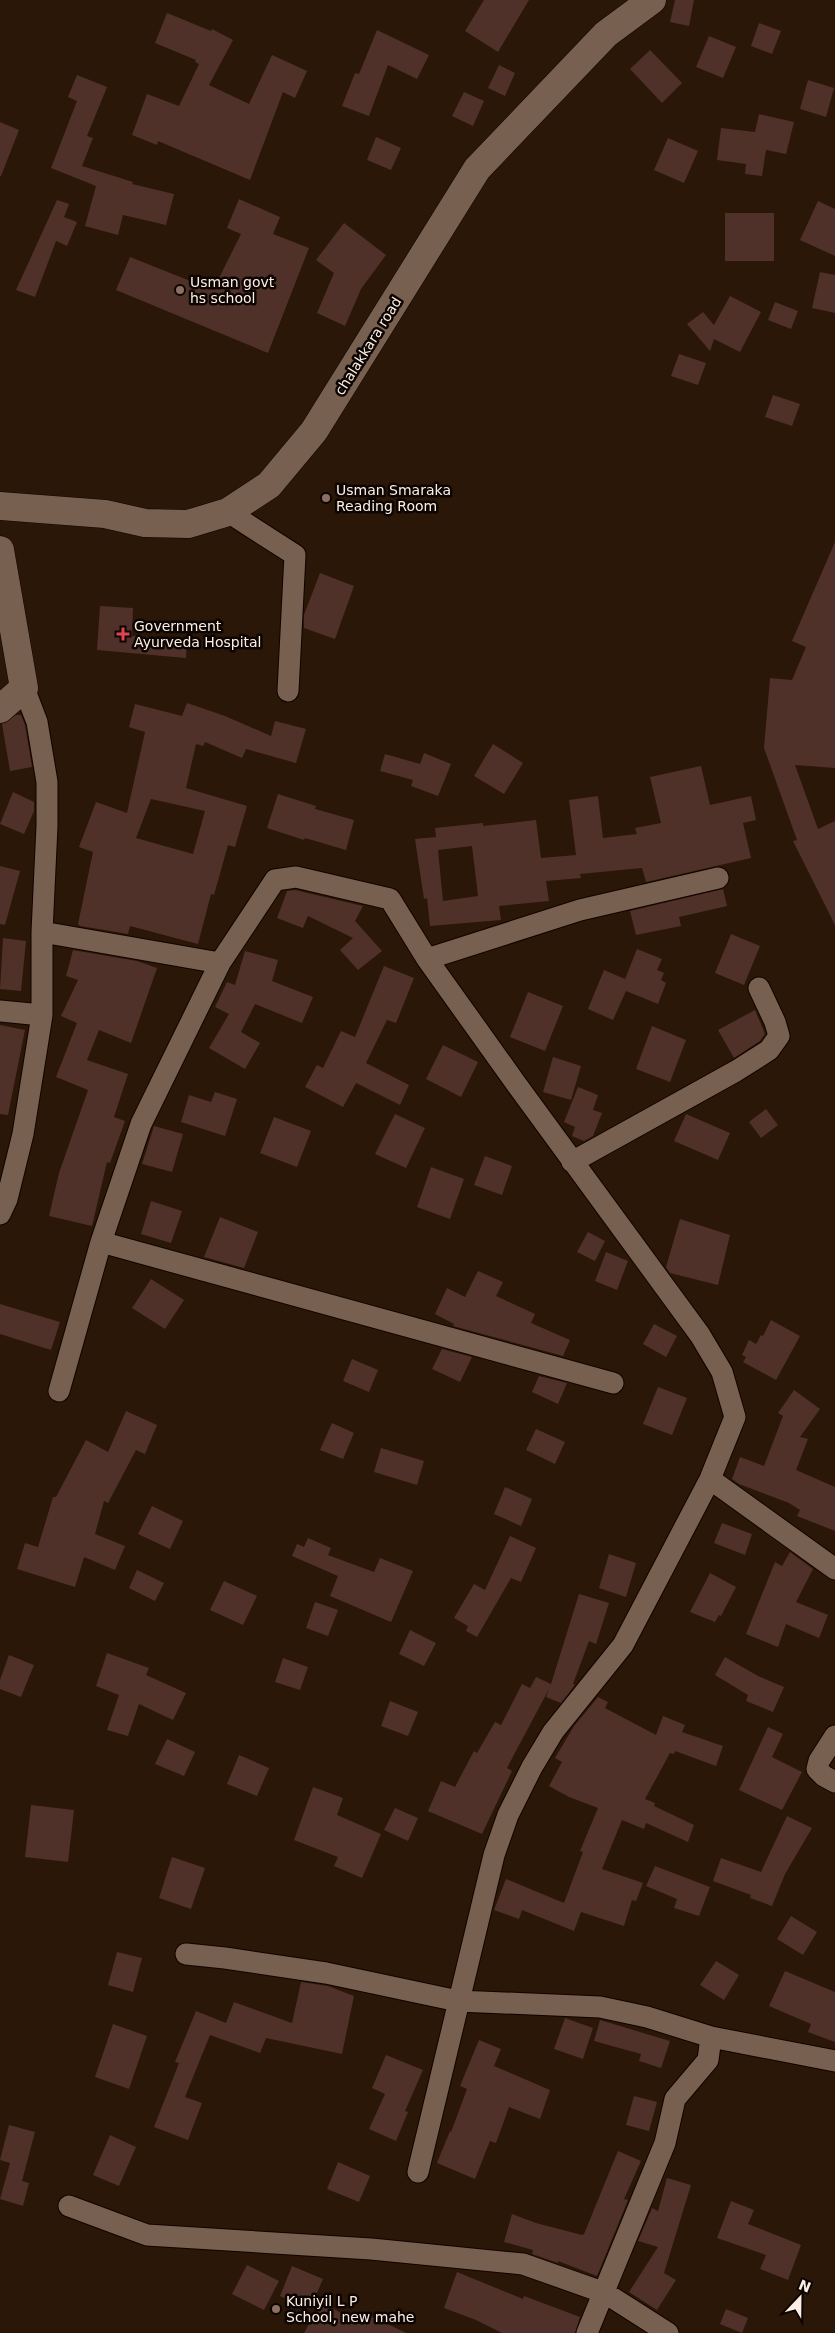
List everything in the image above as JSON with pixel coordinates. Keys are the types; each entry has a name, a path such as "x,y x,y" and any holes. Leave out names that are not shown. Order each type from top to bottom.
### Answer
{"main road":[{"name":"chalakkara road","path":"0,506 105,514 145,523 188,524 228,512 270,485 314,432 477,169 606,34 652,0"},
{"path":"0,550 24,688 0,709"}],"street":[{"path":"228,512 295,554 288,691"},
{"path":"0,1214 7,1199 23,1134 42,1015 42,932 47,782 37,722 24,688"},
{"path":"59,1391 101,1242 141,1124 220,963 275,880 296,877 390,899 427,959 572,1162 700,1335 722,1372 735,1417 710,1479 623,1644 553,1732 508,1815 494,1855 418,2172"},
{"path":"427,959 580,910 718,878"},
{"path":"42,932 220,963"},
{"path":"572,1162 736,1071 769,1050 779,1036 775,1022 759,988"},
{"path":"0,1010 42,1015"},
{"path":"101,1242 613,1383"},
{"path":"710,1479 835,1569"},
{"path":"835,1736 819,1761 818,1769 824,1776 835,1782"},
{"path":"186,1954 326,1973 458,2001 600,2007 647,2017 711,2037 835,2061"},
{"path":"587,2333 665,2144 675,2099 708,2060 711,2037"},
{"path":"69,2206 147,2235 371,2249 523,2264 605,2293 668,2333"}],"building":[{"path":"484,0 529,0 498,52 465,31"},
{"path":"675,0 694,0 689,26 670,22"},
{"path":"167,13 211,31 212,29 233,40 209,85 249,104 272,55 307,71 295,98 283,92 250,180 158,141 157,145 132,135 147,94 179,106 199,64 195,62 196,60 155,43"},
{"path":"759,23 781,31 772,54 751,46"},
{"path":"377,30 429,55 417,79 388,65 369,116 342,106 355,73 359,74"},
{"path":"709,36 736,47 723,78 696,67"},
{"path":"650,50 682,83 662,103 630,69"},
{"path":"499,65 515,73 505,96 488,88"},
{"path":"77,75 107,87 87,136 93,138 82,166 133,182 132,184 174,194 166,225 123,215 118,235 85,226 96,186 51,168 77,101 68,97"},
{"path":"808,80 834,88 826,117 800,109"},
{"path":"464,92 484,101 473,126 452,116"},
{"path":"759,114 794,122 786,154 766,150 762,176 745,174 746,164 717,160 721,128 755,132"},
{"path":"0,122 19,130 1,176 0,176"},
{"path":"376,137 401,148 391,170 367,160"},
{"path":"668,138 698,151 684,183 654,170"},
{"path":"239,199 280,217 273,234 309,248 268,353 116,290 130,257 213,290 241,234 227,228"},
{"path":"57,200 69,204 64,217 77,222 67,246 56,241 35,297 16,290"},
{"path":"818,201 835,209 835,256 800,240"},
{"path":"725,213 774,213 774,261 725,261"},
{"path":"344,223 386,255 361,289 345,326 317,313 334,273 316,260"},
{"path":"820,272 835,275 835,313 812,308"},
{"path":"730,296 761,312 740,352 714,339 710,351 687,324 703,312 714,325"},
{"path":"775,302 798,311 791,329 768,320"},
{"path":"679,354 706,363 698,385 671,376"},
{"path":"773,395 800,404 792,426 765,417"},
{"path":"835,542 835,768 795,765 818,829 835,821 835,925 793,841 797,840 764,748 770,678 792,680 806,647 792,641"},
{"path":"320,573 354,586 335,639 304,628 304,615"},
{"path":"100,606 133,608 132,636 187,639 186,658 97,650"},
{"path":"187,703 225,716 271,736 275,721 306,729 296,763 246,749 242,758 205,742 203,746 196,744 186,788 247,806 235,847 228,845 214,895 211,894 198,944 130,926 128,934 80,926 78,924 93,852 79,847 96,802 127,813 145,732 129,727 135,704 182,716","holes":["151,799 205,811 193,854 136,838"]},
{"path":"16,715 21,715 25,725 32,767 10,771 2,724"},
{"path":"493,744 523,763 504,794 474,776"},
{"path":"424,753 451,764 438,796 411,786 413,780 380,771 385,754 420,764"},
{"path":"701,766 710,805 751,796 756,820 743,823 751,858 646,882 642,868 580,874 581,878 546,881 549,901 499,906 501,920 430,926 427,898 424,899 415,839 436,837 435,828 483,823 483,826 536,820 541,858 576,855 569,800 598,796 603,838 637,834 635,828 661,823 650,777","holes":["472,846 478,896 443,901 438,850"]},
{"path":"13,792 34,802 34,811 24,834 0,824"},
{"path":"278,794 316,806 315,809 354,820 346,850 305,838 304,840 267,828"},
{"path":"0,866 20,871 5,925 0,924"},
{"path":"723,889 727,906 679,917 681,926 636,935 630,911"},
{"path":"295,890 363,906 355,921 382,951 358,970 340,950 353,938 308,916 303,928 277,918 287,891"},
{"path":"731,934 760,946 744,985 715,973"},
{"path":"3,938 26,941 21,991 0,989"},
{"path":"637,949 662,959 657,970 664,973 661,980 666,983 658,1004 626,991 613,1020 588,1009 604,970 625,979"},
{"path":"73,950 137,961 157,968 131,1043 99,1030 87,1060 128,1074 114,1117 125,1121 110,1163 107,1162 92,1226 49,1216 59,1173 88,1090 56,1077 77,1023 61,1016 78,980 66,976"},
{"path":"245,951 278,960 272,981 313,997 302,1023 255,1004 241,1032 260,1043 245,1069 209,1048 229,1014 215,1007 227,982 235,985"},
{"path":"384,966 414,978 396,1023 387,1020 366,1063 409,1085 400,1105 356,1083 343,1107 305,1087 317,1065 323,1068 341,1031 355,1037"},
{"path":"528,992 563,1006 545,1051 510,1037"},
{"path":"755,1010 765,1034 760,1041 734,1058 718,1030"},
{"path":"0,1025 25,1030 8,1115 0,1114"},
{"path":"652,1026 686,1040 670,1082 636,1069"},
{"path":"443,1045 478,1062 461,1097 426,1079"},
{"path":"553,1057 581,1066 571,1100 543,1092"},
{"path":"578,1087 598,1095 593,1110 602,1113 593,1136 584,1141 572,1136 575,1127 564,1122"},
{"path":"215,1092 237,1099 225,1136 181,1122 189,1095 211,1102"},
{"path":"766,1109 778,1125 761,1138 749,1122"},
{"path":"395,1114 425,1128 406,1168 375,1154"},
{"path":"686,1114 730,1133 718,1160 674,1141"},
{"path":"274,1117 311,1131 297,1167 260,1153"},
{"path":"154,1126 183,1134 172,1172 142,1164"},
{"path":"485,1156 512,1166 502,1195 474,1185"},
{"path":"431,1167 464,1179 450,1219 417,1207"},
{"path":"151,1201 182,1211 171,1243 141,1234"},
{"path":"220,1217 258,1232 244,1268 204,1257"},
{"path":"680,1219 730,1235 718,1285 670,1273 666,1267"},
{"path":"588,1232 605,1241 595,1261 577,1252"},
{"path":"606,1252 628,1261 617,1290 595,1281"},
{"path":"478,1271 503,1282 496,1296 535,1314 531,1323 570,1340 563,1356 453,1326 454,1324 435,1314 447,1288 465,1297"},
{"path":"151,1279 184,1300 165,1329 132,1308"},
{"path":"0,1304 60,1322 51,1350 0,1334"},
{"path":"771,1320 800,1336 776,1380 743,1362 746,1357 742,1355 749,1340 756,1344 761,1335 763,1336"},
{"path":"654,1324 677,1336 666,1357 643,1344"},
{"path":"442,1349 472,1357 460,1382 432,1369"},
{"path":"352,1359 378,1370 369,1392 343,1381"},
{"path":"539,1376 567,1383 558,1404 532,1392"},
{"path":"658,1387 687,1398 672,1435 643,1424"},
{"path":"794,1390 820,1409 800,1437 808,1439 796,1470 835,1487 835,1531 797,1516 800,1510 789,1503 739,1484 732,1479 740,1457 764,1466 783,1416 778,1413"},
{"path":"126,1411 157,1425 145,1454 136,1450 108,1503 104,1501 95,1534 125,1546 115,1570 84,1557 75,1587 17,1569 25,1543 38,1547 53,1497 56,1497 86,1440 108,1452"},
{"path":"332,1423 354,1433 343,1459 320,1450"},
{"path":"536,1429 565,1442 555,1464 526,1450"},
{"path":"381,1448 424,1461 417,1485 374,1472"},
{"path":"505,1487 532,1499 521,1526 494,1514"},
{"path":"152,1506 183,1521 170,1549 138,1534"},
{"path":"722,1523 752,1534 745,1555 714,1543"},
{"path":"510,1536 536,1548 521,1582 511,1578 477,1637 466,1631 468,1626 454,1618 474,1584 485,1590"},
{"path":"308,1538 331,1548 328,1555 374,1572 380,1558 413,1571 391,1622 330,1596 338,1576 292,1556 297,1544 304,1547"},
{"path":"790,1552 813,1569 796,1602 828,1615 819,1638 786,1624 778,1647 746,1634 775,1562 782,1566"},
{"path":"609,1554 636,1563 626,1597 599,1588"},
{"path":"137,1570 164,1583 155,1601 129,1588"},
{"path":"710,1573 736,1587 721,1616 719,1615 715,1622 690,1612"},
{"path":"224,1581 257,1596 243,1625 210,1610"},
{"path":"579,1594 609,1603 596,1644 589,1641 573,1684 575,1685 561,1703 546,1697 549,1689 507,1768 512,1771 482,1834 428,1811 441,1781 455,1787 474,1751 477,1753 495,1722 501,1725 522,1684 530,1688 536,1677 551,1684"},
{"path":"315,1602 338,1610 328,1636 306,1628"},
{"path":"410,1630 436,1643 424,1666 399,1654"},
{"path":"107,1653 149,1668 146,1675 186,1693 173,1720 139,1704 128,1736 107,1730 119,1695 96,1686"},
{"path":"9,1655 34,1665 21,1697 0,1689 0,1680"},
{"path":"725,1657 758,1676 784,1687 773,1712 746,1701 748,1695 715,1675"},
{"path":"283,1658 308,1667 300,1690 275,1682"},
{"path":"598,1697 608,1702 605,1708 656,1735 663,1716 685,1725 682,1732 723,1746 716,1766 675,1751 674,1754 670,1753 645,1799 655,1803 654,1806 694,1825 688,1842 646,1823 644,1829 622,1820 602,1869 643,1883 636,1901 632,1900 624,1926 581,1912 574,1931 522,1910 519,1919 494,1910 506,1879 564,1903 583,1852 580,1851 598,1808 569,1797 549,1786 562,1762 555,1758 574,1726"},
{"path":"390,1701 418,1712 408,1736 381,1726"},
{"path":"768,1727 783,1734 772,1757 802,1772 782,1810 739,1790"},
{"path":"167,1739 195,1752 184,1776 155,1764"},
{"path":"239,1755 269,1768 257,1796 227,1784"},
{"path":"313,1787 343,1798 337,1815 381,1834 362,1878 334,1866 338,1857 294,1840"},
{"path":"31,1805 74,1810 68,1862 25,1857"},
{"path":"395,1808 418,1818 408,1841 384,1830"},
{"path":"787,1816 812,1828 785,1874 772,1906 750,1898 751,1895 713,1881 721,1858 761,1872"},
{"path":"172,1857 205,1868 191,1909 159,1898"},
{"path":"655,1866 710,1887 699,1916 674,1908 677,1899 646,1886"},
{"path":"791,1916 817,1932 803,1955 777,1939"},
{"path":"117,1952 142,1958 133,1992 108,1985"},
{"path":"716,1961 739,1975 724,2000 700,1985"},
{"path":"785,1971 835,1992 835,2042 808,2032 811,2024 769,2006"},
{"path":"301,1982 328,1986 354,1996 342,2054 266,2038 260,2053 210,2035 185,2097 202,2103 188,2140 154,2127 179,2063 175,2062 196,2011 226,2023 234,2002 292,2023"},
{"path":"565,2018 593,2028 583,2059 554,2049"},
{"path":"600,2020 670,2041 661,2068 639,2061 641,2054 594,2041"},
{"path":"113,2024 147,2036 129,2089 95,2077"},
{"path":"479,2040 501,2049 494,2066 550,2090 540,2119 509,2107 496,2143 490,2141 475,2179 437,2163 467,2089 460,2086"},
{"path":"386,2055 423,2070 405,2111 408,2112 396,2141 369,2129 385,2094 372,2088"},
{"path":"634,2096 657,2102 649,2131 626,2125"},
{"path":"9,2125 35,2132 22,2181 29,2183 23,2206 0,2199 10,2163 0,2160"},
{"path":"110,2135 136,2147 119,2186 93,2175"},
{"path":"618,2151 641,2161 624,2199 628,2200 597,2276 558,2261 558,2263 532,2254 533,2250 504,2242 512,2214 536,2223 584,2234"},
{"path":"338,2162 370,2176 359,2202 327,2189"},
{"path":"667,2178 691,2185 664,2273 676,2280 657,2310 629,2292 658,2247 638,2241 652,2208 658,2211"},
{"path":"731,2201 754,2210 748,2224 801,2245 788,2280 760,2269 766,2255 717,2238"},
{"path":"247,2265 279,2281 264,2310 232,2294"},
{"path":"292,2266 323,2279 310,2309 280,2296"},
{"path":"457,2272 523,2299 524,2296 580,2317 575,2333 502,2333 476,2320 444,2308"},
{"path":"321,2302 363,2325 369,2315 406,2333 304,2333"},
{"path":"726,2309 748,2318 742,2333 720,2324"}],"place":[{"name":"Usman govt hs school","path":"180,290"},
{"name":"Usman Smaraka Reading Room","path":"326,498"},
{"name":"Government Ayurveda Hospital","path":"123,634"},
{"name":"Kuniyil L P School, new mahe","path":"276,2309"}]}
